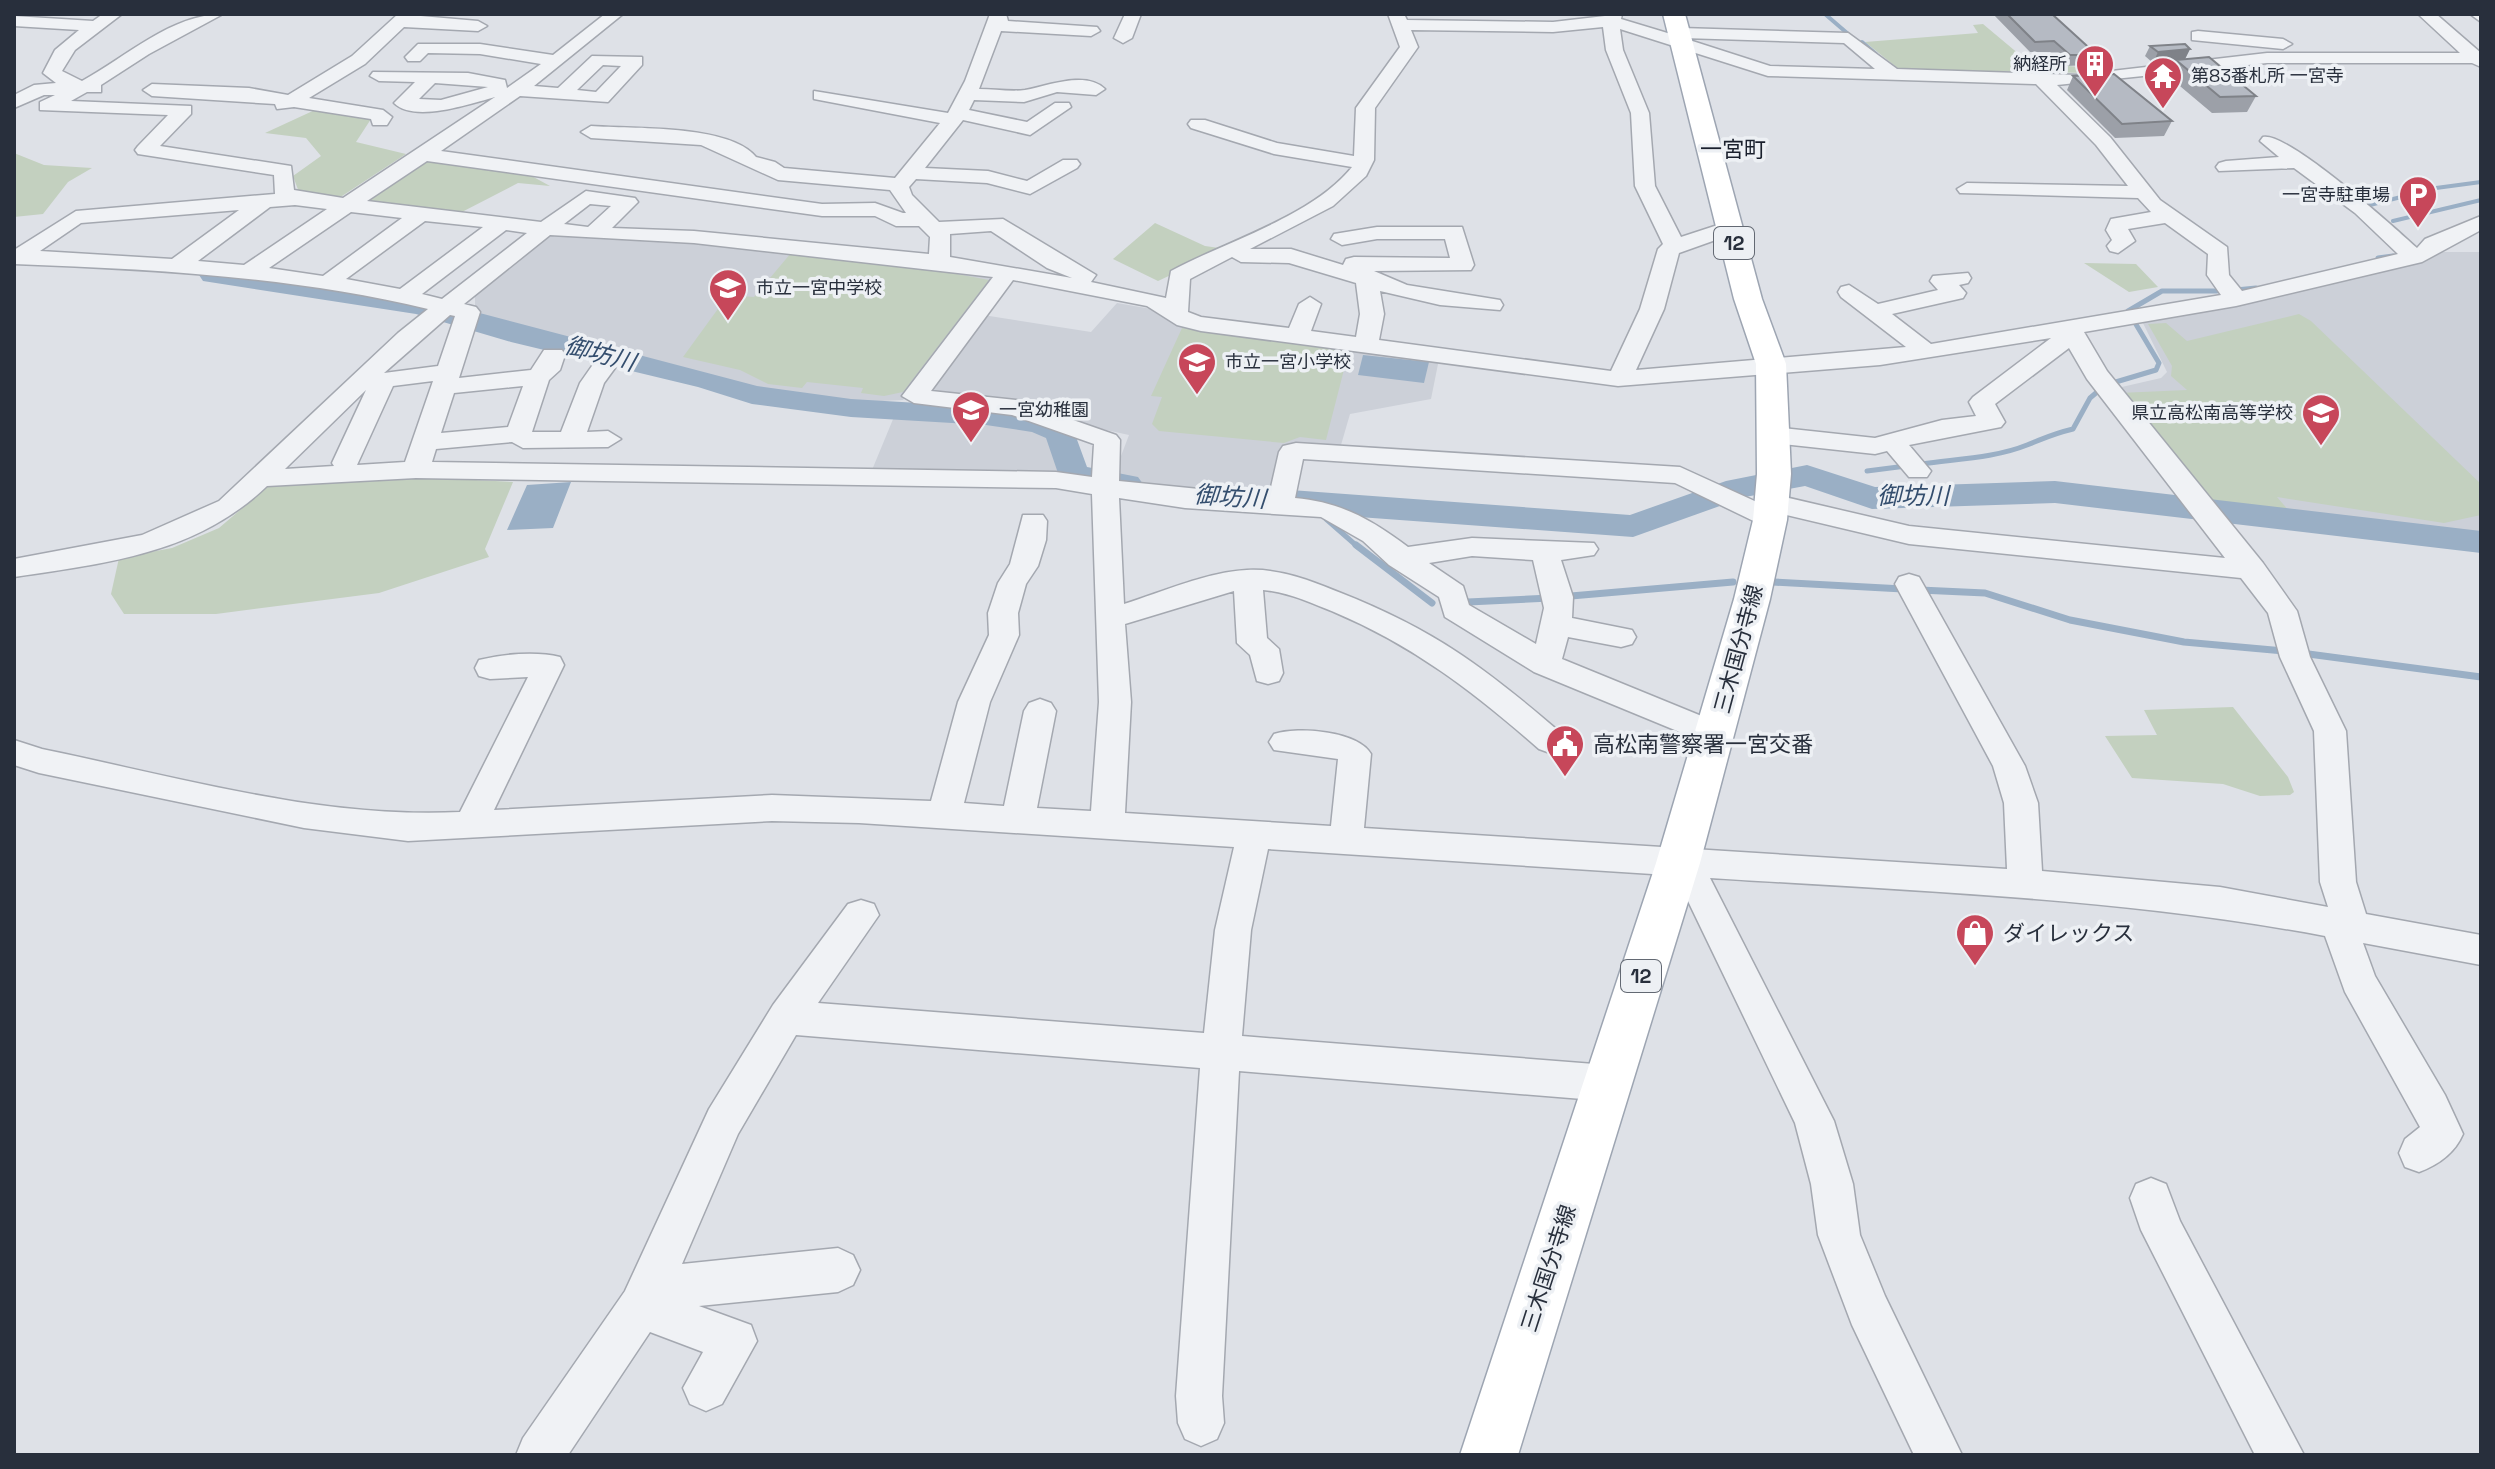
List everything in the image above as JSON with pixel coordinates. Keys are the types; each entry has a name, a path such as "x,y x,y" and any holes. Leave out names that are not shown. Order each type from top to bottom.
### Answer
{"main road":[{"name":"三木国分寺線","path":"1489,1455 1678,863 1715,734 1772,497 1771,364 1748,299 1679,30"}],"street":[{"path":"78,87 61,81 52,73 55,61 114,14"},
{"path":"215,14 47,106 184,110 145,150 284,170 284,192 295,199"},
{"path":"248,273 558,61 615,14"},
{"path":"1123,38 1133,14"},
{"path":"2426,14 2474,56"},
{"path":"997,16 1003,26 1091,31"},
{"path":"939,262 941,236 902,197 904,179 955,116 968,94 997,16"},
{"path":"264,117 344,71 385,39 402,18 478,26"},
{"path":"1612,18 1611,45 1641,115 1640,161 1646,187 1657,216 1676,247"},
{"path":"1401,26 1553,27 1612,18 1679,30 1848,38 1890,72"},
{"path":"1786,19 1805,61"},
{"path":"14,21 97,26"},
{"path":"14,36 27,37 52,23"},
{"path":"1401,26 1539,39"},
{"path":"1176,314 1179,276 1334,195 1360,171 1362,119 1366,107 1409,47 1401,26"},
{"path":"1679,30 1768,71 1890,72 2077,80 2267,58 2474,56"},
{"path":"2198,36 2474,56"},
{"path":"414,57 424,48 558,61"},
{"path":"459,49 403,103 442,106 518,86"},
{"path":"379,76 468,78 563,94"},
{"path":"2040,78 2103,141 2142,192 2168,216 2219,252 2218,275 2236,299"},
{"path":"968,94 1024,96 1056,86 1096,89"},
{"path":"17,97 50,87 249,94 376,114 382,117 380,121"},
{"path":"821,95 1030,129 1062,107"},
{"path":"1198,124 1274,148 1362,163"},
{"path":"591,132 704,139 743,154 749,162 768,166 778,174 904,179 988,177 1030,188 1070,164"},
{"path":"2270,141 2362,209 2414,257"},
{"path":"420,154 822,210 857,207 883,210 893,214 896,220"},
{"path":"2226,167 2299,162"},
{"path":"196,207 210,188"},
{"path":"1967,189 2142,192"},
{"path":"548,192 671,200 824,220 995,224 1055,263 1085,275 1076,287"},
{"path":"14,568 153,543 195,529 229,507 592,194"},
{"path":"592,194 628,202 593,234"},
{"path":"1334,195 1333,204 1342,239 1361,272 1372,314 1366,346"},
{"path":"16,257 76,217 295,199 593,234 718,239 805,248 861,245 1154,301 1201,324 1618,379 1927,352 2071,330 2236,299 2414,257 2425,253 2433,244 2481,222"},
{"path":"641,236 671,200"},
{"path":"178,265 265,201"},
{"path":"100,260 171,209"},
{"path":"718,239 741,212"},
{"path":"327,283 422,213"},
{"path":"2118,246 2124,241 2117,230 2119,224 2168,216"},
{"path":"403,298 502,223"},
{"path":"805,248 825,224"},
{"path":"1618,379 1633,356 1652,309 1669,249 1730,227"},
{"path":"1342,239 1377,233 1454,232 1463,265 1361,272"},
{"path":"2145,238 2196,234"},
{"path":"1241,255 1291,256 1361,272 1426,295 1492,305"},
{"path":"16,257 178,265 327,283 403,298 447,320"},
{"path":"1006,275 909,405 1016,408 1107,440 1115,702 1107,826"},
{"path":"1876,311 1955,293 1941,281 1960,278"},
{"path":"1849,292 1927,352"},
{"path":"1297,337 1310,304"},
{"path":"420,460 446,380 447,320"},
{"path":"1773,435 1875,446 1942,428 1992,422 1982,402 2071,330"},
{"path":"2071,330 2096,374 2278,602 2294,653 2330,731 2338,882 2346,926 2344,950 2357,981 2434,1110 2443,1134 2419,1153"},
{"path":"520,445 537,382 548,370 553,355"},
{"path":"345,463 383,380 537,382 597,375 571,440"},
{"path":"263,478 520,445 608,439"},
{"path":"1893,442 1918,471"},
{"path":"1280,502 1292,452 1296,451 1680,475 1713,492 1772,497 1909,535 2253,570"},
{"path":"420,460 960,481 1106,481 1185,499 1280,502 1325,509 1345,515 1399,558 1453,593 1455,610 1545,664 1715,734"},
{"path":"944,816 974,702 1004,635 1003,613 1012,583 1024,566 1033,521"},
{"path":"1399,558 1472,547 1544,552 1584,549"},
{"path":"1544,552 1559,590 1561,605 1545,664"},
{"path":"1111,618 1248,579 1291,584 1379,618 1416,637 1490,689 1550,741"},
{"path":"1248,579 1252,643 1264,649 1268,673"},
{"path":"1909,584 2009,766 2021,803 2025,884"},
{"path":"1556,625 1621,637"},
{"path":"469,827 549,665 490,668"},
{"path":"1018,821 1040,711"},
{"path":"1285,742 1348,748 1355,754 1346,842"},
{"path":"14,752 39,761 304,815 408,828 772,808 944,816 2025,884 2220,902 2481,950"},
{"path":"1201,1423 1199,1396 1221,1051 1233,930 1254,836"},
{"path":"1678,863 1701,892 1814,1121 1832,1184 1839,1235 1868,1309 1938,1455"},
{"path":"540,1455 646,1298 723,1122 786,1017 861,915"},
{"path":"786,1017 1607,1083"},
{"path":"2151,1198 2162,1230 2280,1455"},
{"path":"646,1298 838,1270"},
{"path":"646,1298 735,1341 706,1388"}],"shaded area":[{"name":"市立一宮中学校","path":"561,234 619,239 676,239 992,276 994,281 903,400 860,402 800,398 751,390 711,375 514,329 475,316 475,293 549,237"},
{"name":"県立高松南高等学校","path":"2435,252 2481,252 2481,537 2208,505 2113,389 2161,378 2167,372 2141,319"},
{"name":"市立一宮小学校","path":"1117,303 1439,359 1431,399 1350,414 1341,445 1294,445 1276,495 1178,490 1113,477 1129,435 937,393 929,387 983,315 1091,332"},
{"name":"一宮幼稚園","path":"896,412 960,416 1031,425 1055,432 1064,456 1063,473 944,475 872,470"}],"green space":[{"path":"1983,24 2020,55 2043,56 2055,65 2081,67 2091,73 1900,70 1865,42 1978,33 1973,25"},
{"path":"317,109 371,119 356,142 406,154 339,198 300,195 293,176 321,156 306,138 265,133"},
{"path":"14,153 44,165 92,168 68,182 43,214 14,217"},
{"path":"420,158 528,174 550,186 518,183 460,213 357,201"},
{"path":"1155,223 1205,246 1226,249 1158,281 1113,259"},
{"path":"791,253 936,270 989,280 903,392 884,396 861,393 863,388 807,382 802,388 768,384 740,370 683,357 728,295 754,297"},
{"path":"2084,263 2136,264 2158,287 2129,292"},
{"path":"2299,314 2311,321 2481,484 2481,515 2444,523 2277,497 2290,512 2208,502 2119,393 2187,390 2171,376 2172,366 2148,324 2166,323 2187,341"},
{"path":"1182,328 1349,350 1326,440 1300,437 1284,443 1159,431 1152,424 1162,397 1151,396"},
{"path":"414,477 513,482 485,549 489,557 379,593 216,614 124,614 111,594 119,558 172,548 219,528 267,487"},
{"path":"2233,707 2288,777 2294,792 2290,795 2260,796 2223,784 2132,778 2105,736 2157,735 2144,710"}],"water":[{"path":"1363,355 1429,362 1424,383 1358,375"},
{"path":"571,482 553,528 507,530 527,485"}],"building":[{"path":"2007,14 2052,14 2097,55 2070,55 2054,41 2035,42"},
{"path":"2185,44 2190,49 2158,52 2150,46"},
{"path":"2209,57 2256,96 2220,97 2176,60"},
{"path":"2114,74 2172,121 2122,124 2073,76"}],"waterway":[{"path":"1825,14 1847,33"},
{"path":"1862,42 1876,54"},
{"path":"2369,209 2366,206 2436,188 2481,182"},
{"path":"2393,221 2481,200"},
{"path":"2378,258 2393,256"},
{"name":"御坊川","path":"213,275 419,306 521,336 708,380 752,395 851,408 986,416 1039,424 1061,433 1073,475 1126,484"},
{"path":"2236,290 2256,288"},
{"path":"2128,311 2162,291 2217,291"},
{"path":"2109,384 2156,370 2159,363 2134,321"},
{"path":"1922,464 2002,453 2073,429 2090,398 2103,387"},
{"path":"1867,471 1906,466"},
{"name":"御坊川","path":"1277,500 1633,526 1738,488 1807,475 1872,498 2055,492 2481,542"},
{"path":"1326,519 1358,547"},
{"path":"1356,545 1432,603"},
{"path":"1571,596 1733,582"},
{"path":"1773,582 1903,589"},
{"path":"1920,590 1985,593 2070,620 2184,642 2284,651"},
{"path":"1468,602 1550,598"},
{"path":"2301,653 2481,677"}],"place":[{"name":"納経所","path":"2095,98"},
{"name":"第83番札所 一宮寺","path":"2163,110"},
{"name":"一宮寺駐車場","path":"2418,229"},
{"name":"市立一宮中学校","path":"728,322"},
{"name":"市立一宮小学校","path":"1197,396"},
{"name":"一宮幼稚園","path":"971,444"},
{"name":"県立高松南高等学校","path":"2321,447"},
{"name":"高松南警察署一宮交番","path":"1565,778"},
{"name":"ダイレックス","path":"1975,967"}],"district":[{"name":"一宮町","path":"1733,149"}]}
